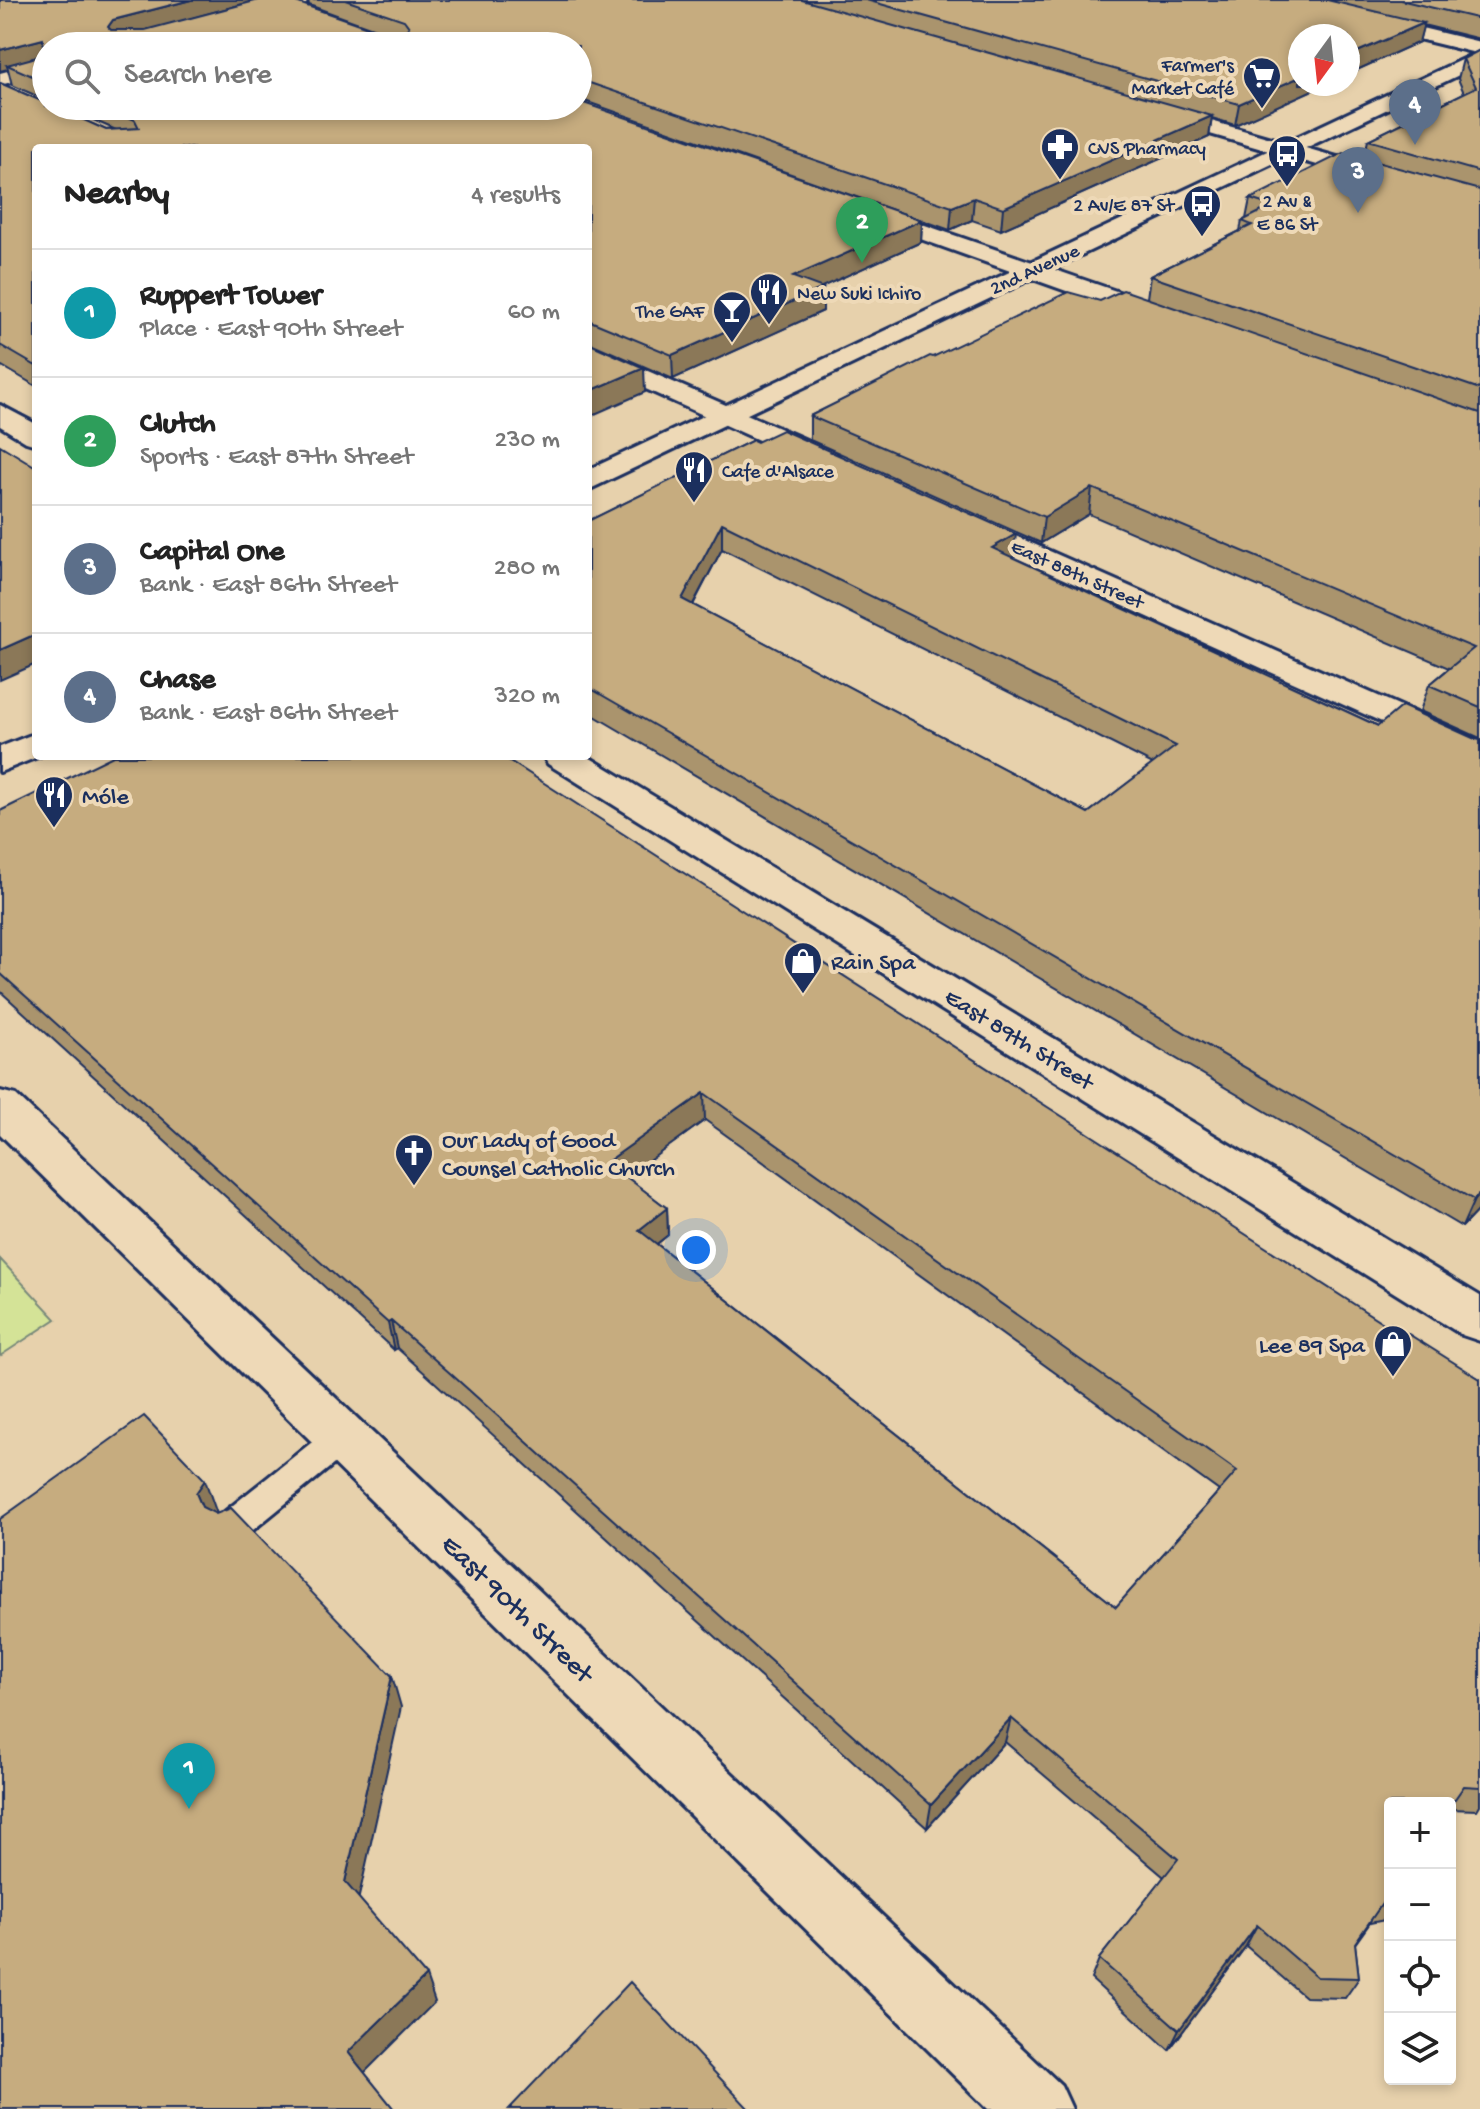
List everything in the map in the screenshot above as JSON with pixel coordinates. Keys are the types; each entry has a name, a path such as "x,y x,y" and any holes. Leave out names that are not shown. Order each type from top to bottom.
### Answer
{"street":[{"path":"1282,0 1480,48"},
{"path":"175,32 282,2 315,17"},
{"name":"2nd Avenue","path":"592,479 1480,57"},
{"path":"0,79 32,71"},
{"path":"1132,105 1480,205"},
{"path":"847,205 1195,328"},
{"path":"592,355 856,473"},
{"path":"0,414 32,434"},
{"name":"East 88th Street","path":"929,506 1480,755"},
{"path":"0,761 32,746"},
{"name":"East 89th Street","path":"568,760 1480,1321"},
{"name":"East 90th Street","path":"0,1107 1037,2109"}],"lane":[{"path":"230,1528 343,1437"}],"green space":[{"path":"0,1259 56,1319 0,1356"}],"building":[{"path":"0,0 191,0 113,20 108,27 111,30 145,30 259,0 290,0 376,30 406,30 409,27 404,20 345,0 802,0 1212,116 1003,208 974,198 952,207 592,84 592,32 32,32 32,42 0,50"},
{"path":"866,0 1327,0 1424,23 1360,51 1360,24 1288,24 1288,82 1239,104"},
{"path":"1400,0 1480,0 1480,19"},
{"path":"1480,50 1480,172 1368,140 1476,87 1463,59"},
{"path":"32,58 32,76 7,65"},
{"path":"0,83 32,97 32,120 84,120 106,130 139,128 135,120 592,120 592,106 922,220 793,277 823,288 672,355 592,322 592,144 32,144 32,364 0,345"},
{"path":"1343,153 1480,190 1480,389 1150,276 1252,225 1242,221 1272,206 1250,199"},
{"path":"1123,290 1480,413 1480,707 1429,685 1474,648 1092,488 1044,517 810,416 1068,292 1100,301"},
{"path":"592,345 644,368 592,390"},
{"path":"782,430 1016,534 992,548 1378,726 1402,706 1480,740 1480,1193 1474,1200 592,689 592,519 753,440 757,442","holes":["722,523 1176,746 1088,813 682,599"]},
{"path":"0,445 32,465 32,636 0,650"},
{"path":"105,760 508,760 1388,1326 1391,1323 1480,1379 1480,1787 1464,1786 1456,1797 1384,1797 1384,1901 1355,1943 1359,1978 1317,1977 1257,1925 1179,2030 1099,1959 1178,1859 1011,1718 931,1805 451,1374 391,1321 388,1323 0,973 0,811","holes":["704,1093 1237,1471 1116,1607 639,1230 667,1208 607,1162"]},
{"path":"144,1416 205,1480 196,1493 202,1507 216,1514 231,1508 392,1676 345,1882 426,1976 348,2052 394,2109 0,2109 0,1519"},
{"path":"630,1982 749,2109 509,2109"}],"place":[{"name":"Farmer's Market Café","path":"1262,110"},
{"name":"Chase","path":"1415,145"},
{"name":"CVS Pharmacy","path":"1060,181"},
{"name":"2 Av & E 86 St","path":"1287,188"},
{"name":"Capital One","path":"1358,213"},
{"name":"2 Av/E 87 St","path":"1202,238"},
{"name":"Clutch","path":"862,263"},
{"name":"New Suki Ichiro","path":"769,326"},
{"name":"The GAF","path":"732,344"},
{"name":"Cafe d'Alsace","path":"694,504"},
{"name":"Móle","path":"54,829"},
{"name":"Rain Spa","path":"803,995"},
{"name":"Our Lady of Good Counsel Catholic Church","path":"414,1187"},
{"name":"Lee 89 Spa","path":"1393,1378"},
{"name":"Ruppert Tower","path":"189,1809"}]}
